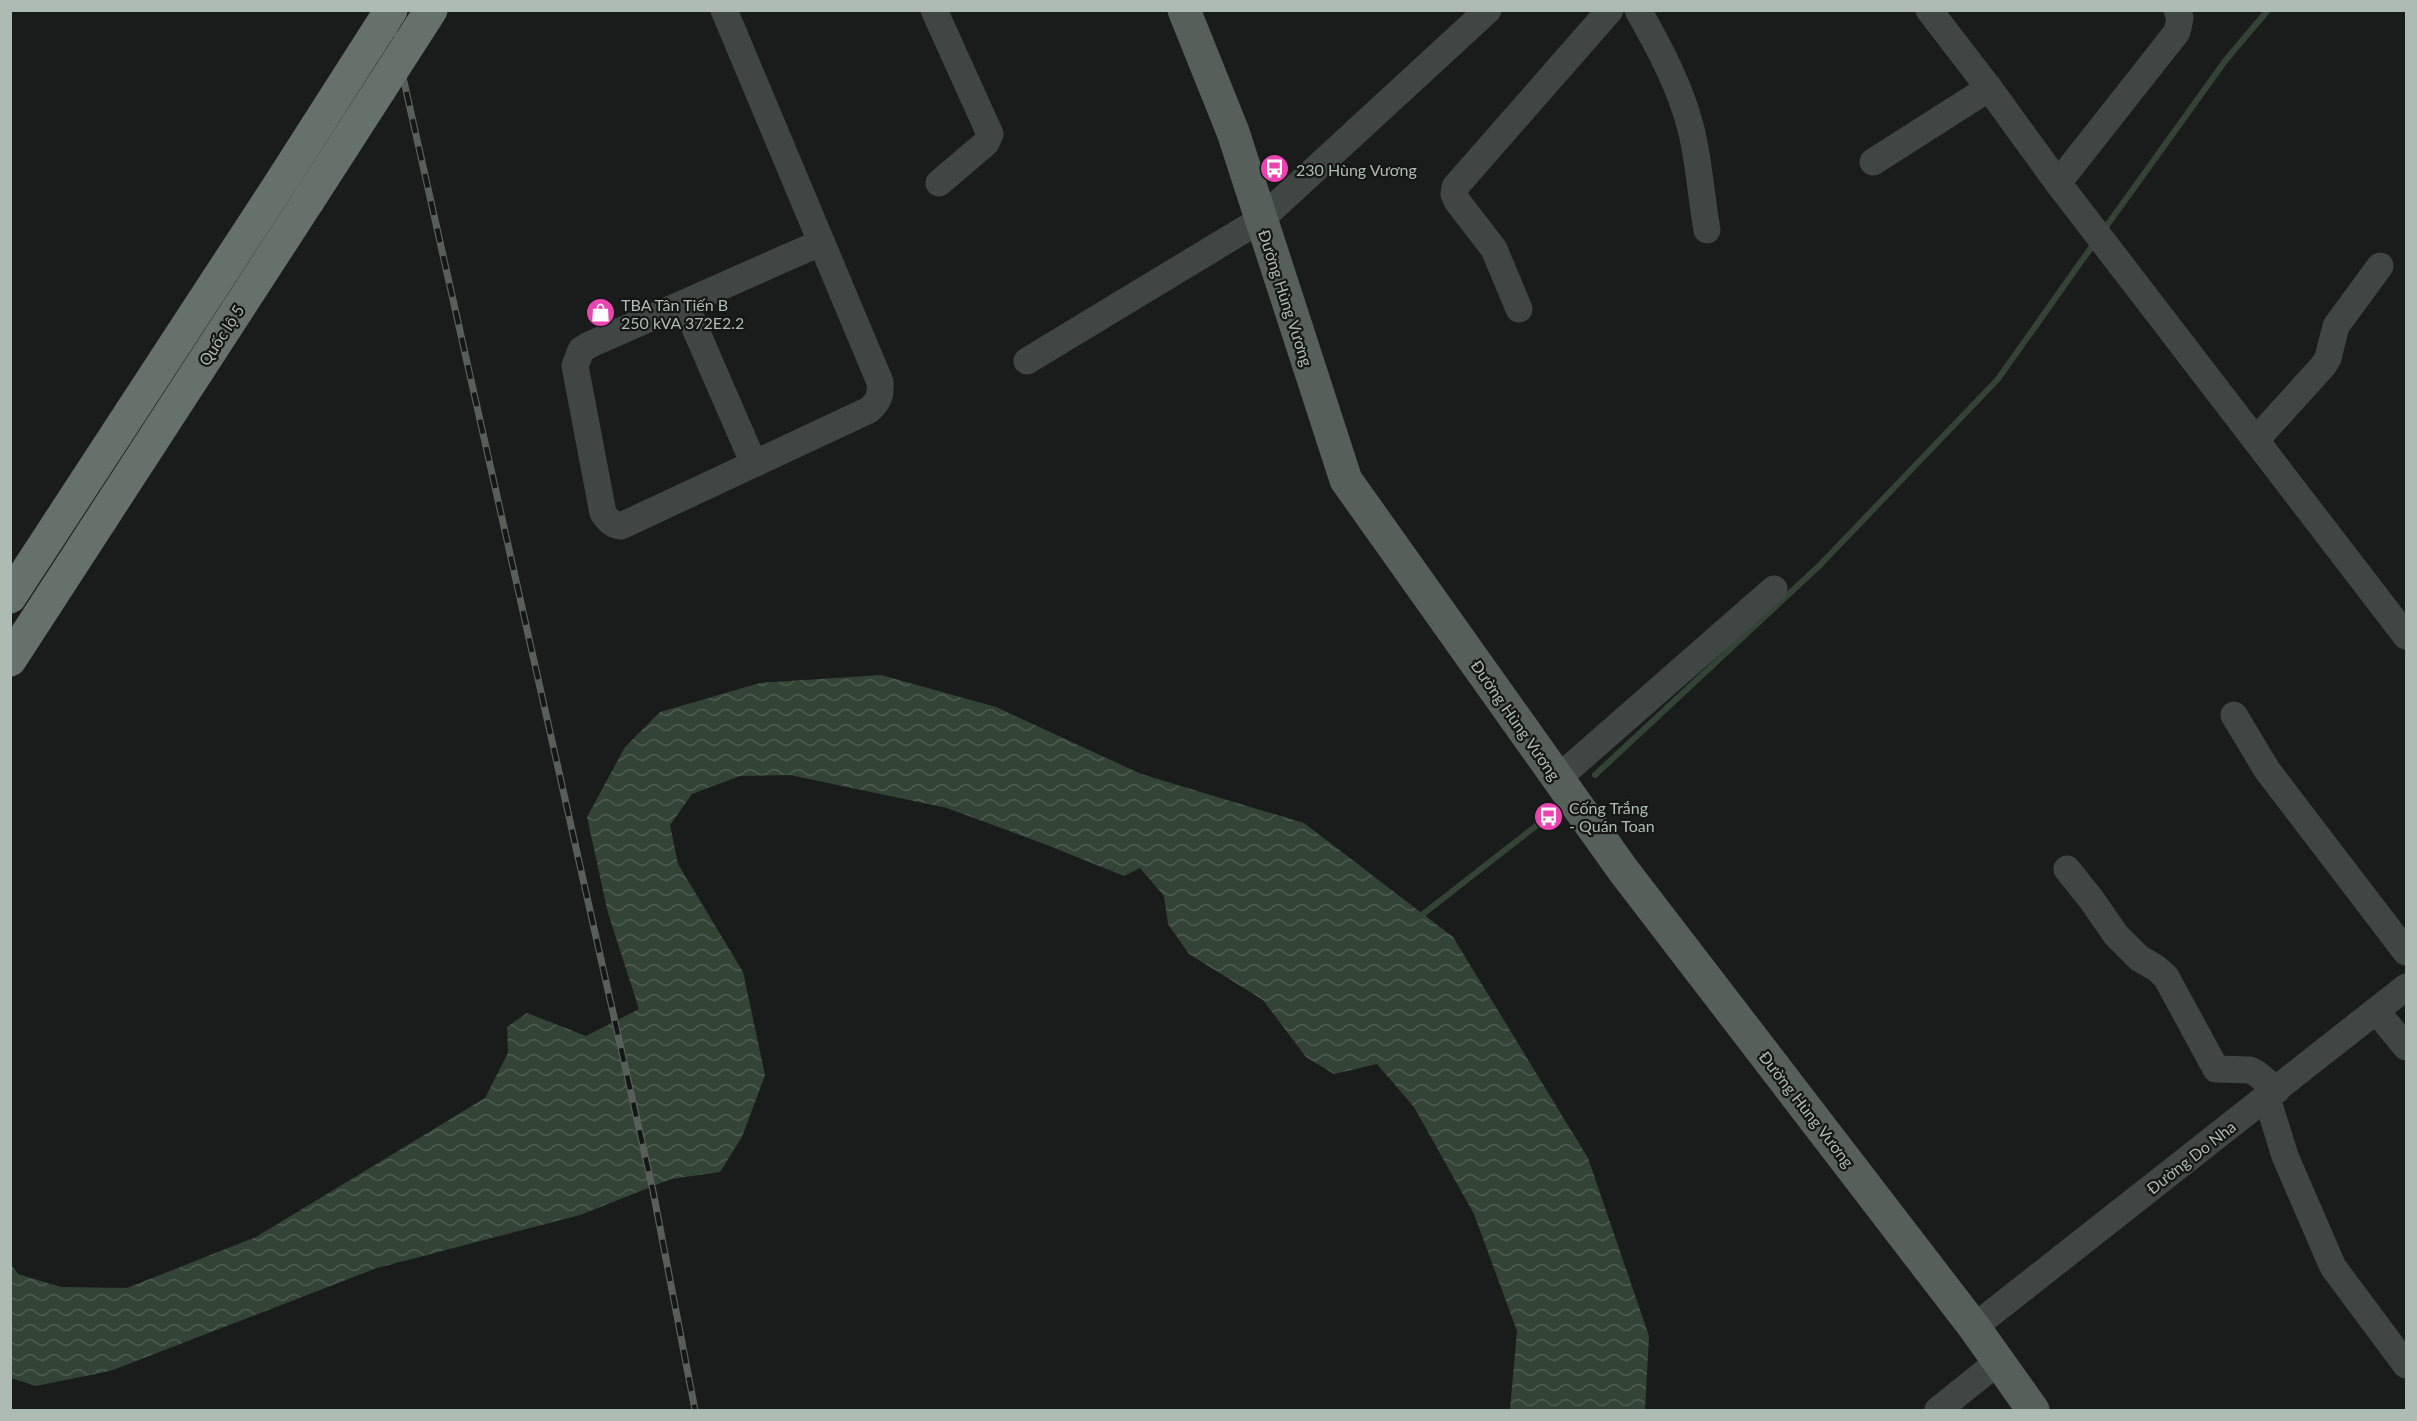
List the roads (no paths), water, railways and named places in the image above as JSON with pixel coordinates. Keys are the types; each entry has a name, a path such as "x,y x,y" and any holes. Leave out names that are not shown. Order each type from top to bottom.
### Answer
{"highway":[{"name":"Quốc lộ 5","path":"10,597 284,179 391,10"},
{"name":"Quốc lộ 5","path":"10,660 431,10"}],"main road":[{"name":"Đường Hùng Vương","path":"1184,10 1233,132 1346,480 1623,870 1974,1327 2033,1410"}],"street":[{"path":"724,10 880,382 881,394 869,410 621,526 614,525 603,513 575,366 576,358 589,345 685,305 820,243"},
{"path":"934,10 990,134 986,143 939,183"},
{"path":"1027,361 1260,220 1488,10"},
{"path":"1519,309 1494,249 1457,201 1454,194 1455,187 1610,10"},
{"path":"1638,10 1664,54 1683,104 1691,130 1707,230"},
{"path":"1929,10 2058,183 2406,636"},
{"path":"2058,183 2177,32 2180,18 2177,10"},
{"path":"1874,162 1989,88"},
{"path":"2256,440 2323,366 2328,358 2336,326 2380,266"},
{"path":"685,305 754,464"},
{"path":"1557,779 1774,589"},
{"path":"2234,715 2278,785 2406,952"},
{"path":"2067,869 2127,947 2166,977 2216,1070 2250,1070 2256,1073 2272,1094 2285,1156 2333,1267 2406,1365"},
{"name":"Đường Do Nha","path":"1974,1327 2406,987"},
{"path":"2377,1012 2406,1047"},
{"path":"1938,1410 1999,1361"}],"water":[{"path":"881,675 996,707 1141,774 1304,823 1453,937 1588,1158 1649,1336 1645,1410 1510,1410 1517,1331 1474,1214 1414,1107 1377,1064 1334,1074 1306,1057 1263,1000 1189,954 1168,924 1164,896 1140,868 1124,876 947,808 790,775 740,776 692,794 670,825 678,864 743,972 765,1075 742,1137 720,1172 671,1179 580,1215 377,1268 110,1371 36,1386 11,1378 11,1265 18,1274 61,1287 127,1288 256,1237 485,1098 508,1053 507,1027 527,1013 586,1036 639,1009 608,913 587,817 625,747 660,712 760,683"}],"waterway":[{"path":"2103,231 2225,61 2268,10"},
{"path":"1595,775 1820,565 1998,379 2095,242"},
{"path":"1418,918 1541,822"}],"railway":[{"path":"388,10 653,1191 695,1410"}],"place":[{"name":"230 Hùng Vương","path":"1275,169"},
{"name":"TBA Tân Tiến B 250 kVA 372E2.2","path":"600,313"},
{"name":"Cống Trắng - Quán Toan","path":"1548,816"}]}
